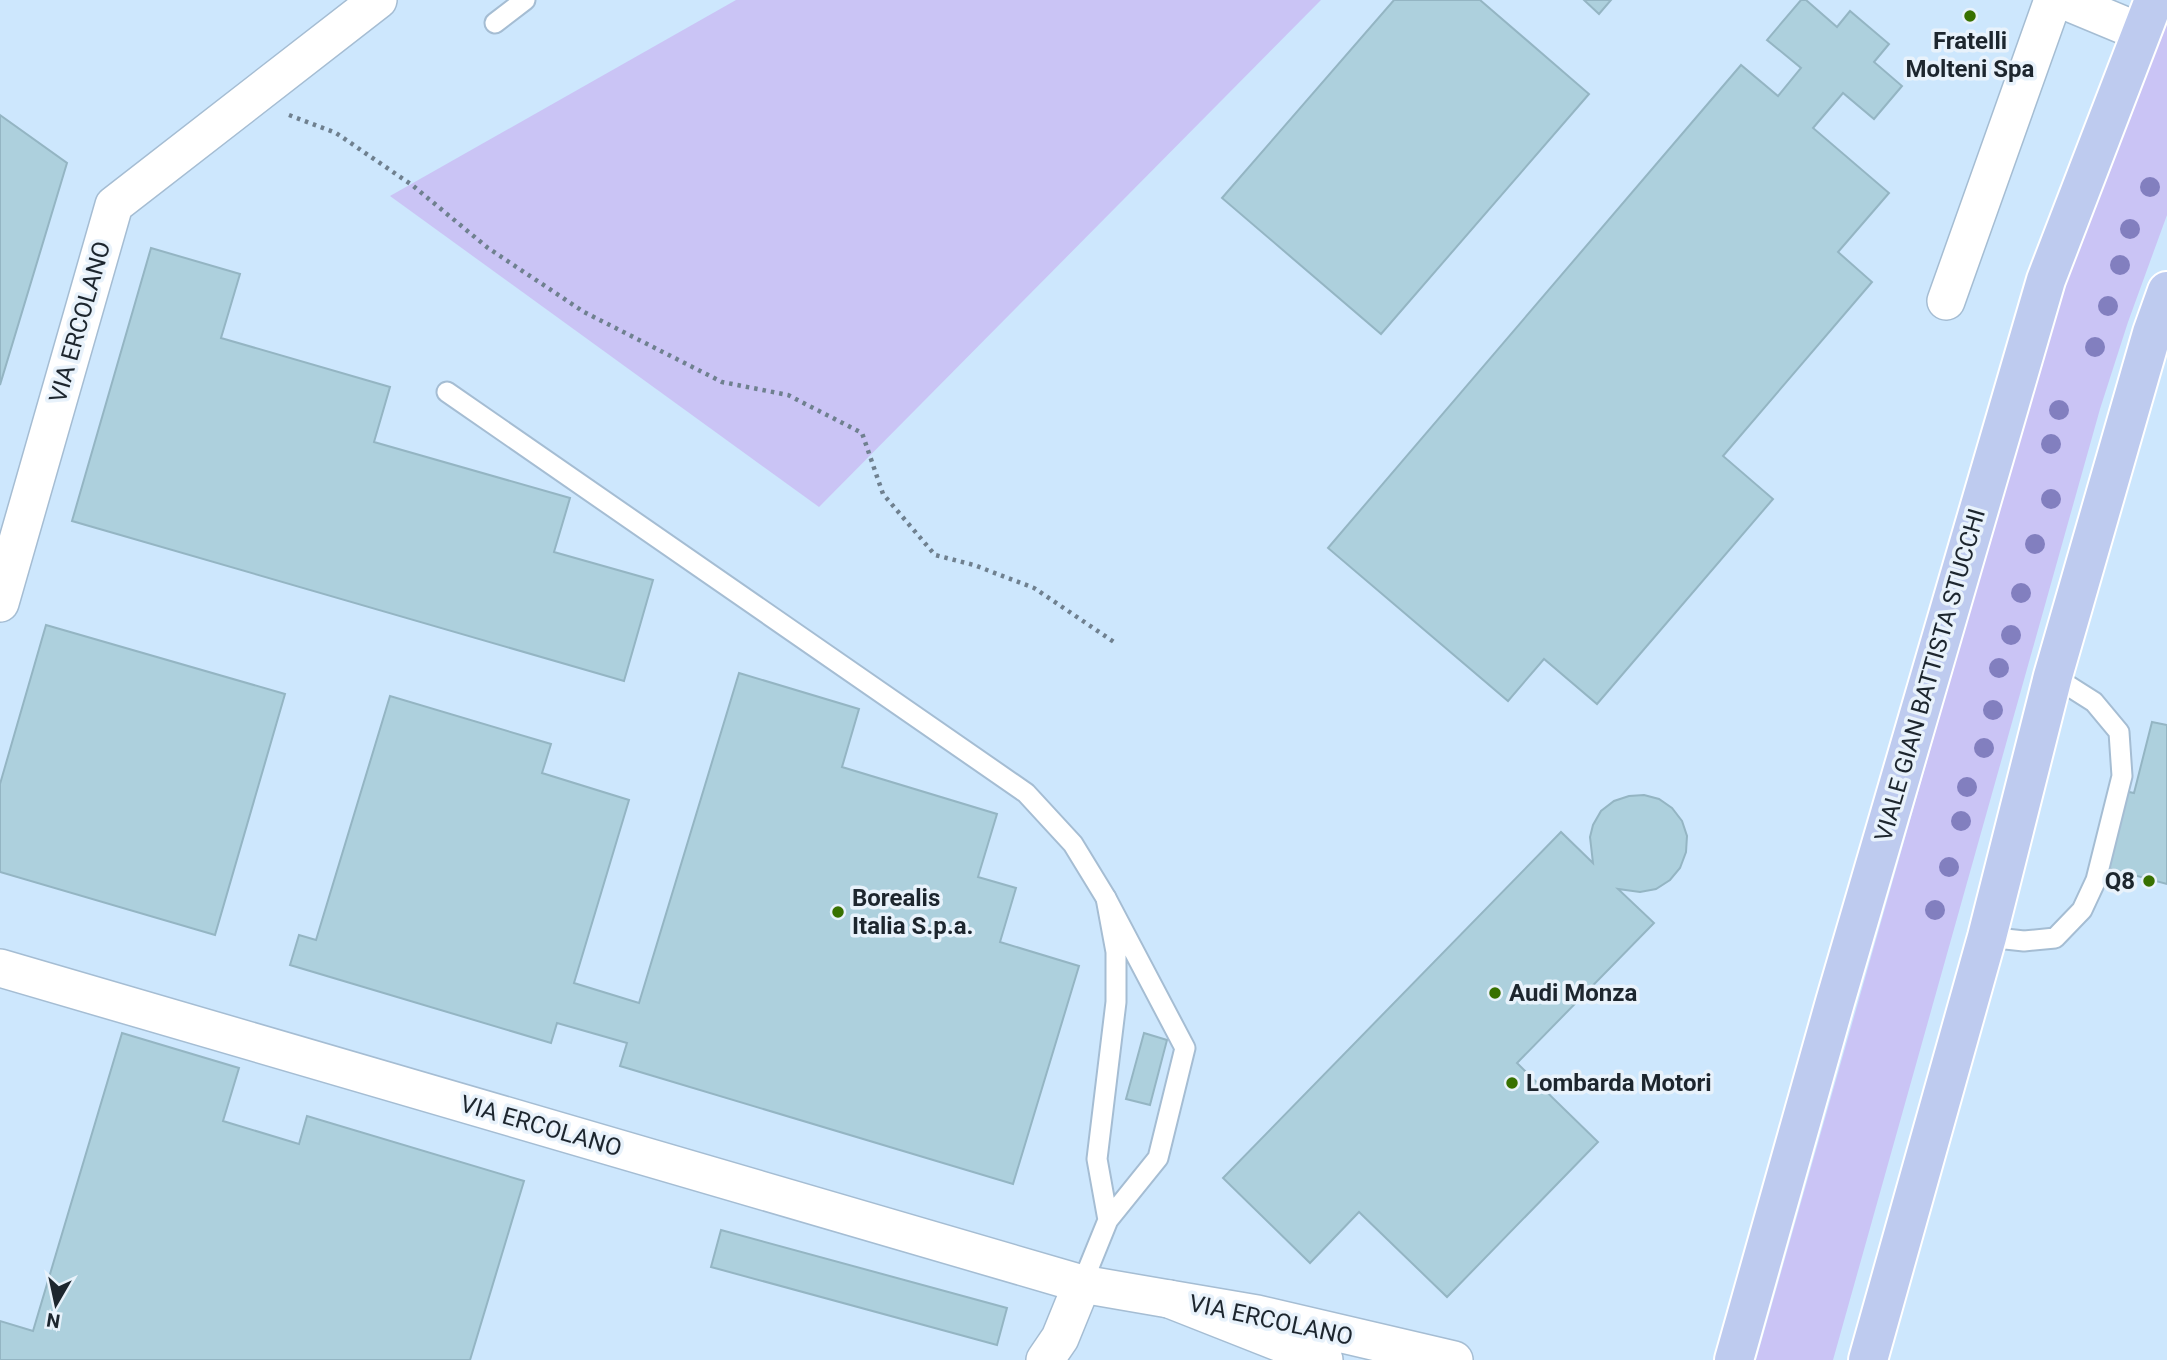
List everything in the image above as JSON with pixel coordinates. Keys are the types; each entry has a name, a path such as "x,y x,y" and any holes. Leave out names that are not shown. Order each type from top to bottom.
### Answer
{"main road":[{"name":"VIALE GIAN BATTISTA STUCCHI","path":"1734,1360 1835,1002 2046,280 2147,16"},
{"path":"1868,1360 1987,937 2053,677 2152,333 2167,291"}],"street":[{"name":"VIA ERCOLANO","path":"0,603 114,205 378,0"},
{"path":"1946,301 2053,0"},
{"path":"2063,0 2147,16"},
{"name":"VIA ERCOLANO","path":"0,968 1082,1284 1257,1314 1454,1360"},
{"path":"1045,1360 1060,1338 1082,1284"},
{"name":"VIA ERCOLANO","path":"1169,1299 1324,1360"}],"lane":[{"path":"495,23 525,0"},
{"path":"447,391 1026,793 1073,844 1106,898 1185,1048 1158,1158 1108,1220 1082,1284"},
{"path":"1987,937 2024,941 2055,938 2082,910 2096,880 2122,776 2119,732 2094,702 2053,677"},
{"path":"1106,898 1116,952 1116,1002 1097,1158 1108,1220"}],"path":[{"path":"250,101 336,133 412,185 488,248 584,312 722,382 788,394 862,433 883,494 935,555 974,565 1034,588 1114,642"}],"shaded area":[{"path":"736,0 1321,0 819,507 390,196"},
{"path":"2167,10 2167,215 2100,409 1833,1360 1756,1360 2034,386 2082,235"}],"building":[{"path":"1394,0 1480,0 1589,94 1381,334 1222,198"},
{"path":"1584,0 1611,0 1599,14"},
{"path":"1801,0 1806,0 1837,27 1850,11 1889,44 1874,62 1902,86 1874,119 1843,93 1813,128 1889,193 1838,252 1872,282 1723,456 1773,499 1597,704 1544,659 1508,701 1328,548 1741,65 1778,96 1801,68 1767,40"},
{"path":"0,115 67,163 0,385"},
{"path":"151,248 240,274 221,338 390,387 374,442 570,498 554,552 653,580 624,681 72,521"},
{"path":"46,625 285,694 215,935 0,872 0,784"},
{"name":"Borealis Italia S.p.a.","path":"739,673 859,709 842,767 997,814 978,877 1016,888 1000,942 1079,966 1013,1184 620,1066 627,1043 557,1023 551,1043 290,965 299,935 316,940 390,696 551,744 542,773 629,800 574,983 639,1003"},
{"path":"2152,722 2167,725 2167,884 2104,867 2124,791 2134,793"},
{"name":"Audi Monza","path":"1644,795 1659,799 1672,808 1682,821 1687,836 1686,852 1680,868 1670,880 1656,889 1640,892 1618,889 1654,923 1517,1063 1598,1142 1447,1297 1359,1212 1310,1263 1223,1178 1561,832 1593,863 1590,837 1601,811 1614,801"},
{"path":"122,1033 239,1068 223,1121 299,1144 307,1116 524,1181 470,1360 0,1360 0,1321 33,1331"},
{"path":"1144,1033 1167,1040 1150,1105 1126,1099"},
{"path":"721,1230 1007,1308 997,1345 711,1267"}],"place":[{"name":"Fratelli Molteni Spa","path":"1970,16"},
{"name":"Q8","path":"2149,881"},
{"name":"Borealis Italia S.p.a.","path":"838,912"},
{"name":"Audi Monza","path":"1495,993"},
{"name":"Lombarda Motori","path":"1512,1083"}]}
